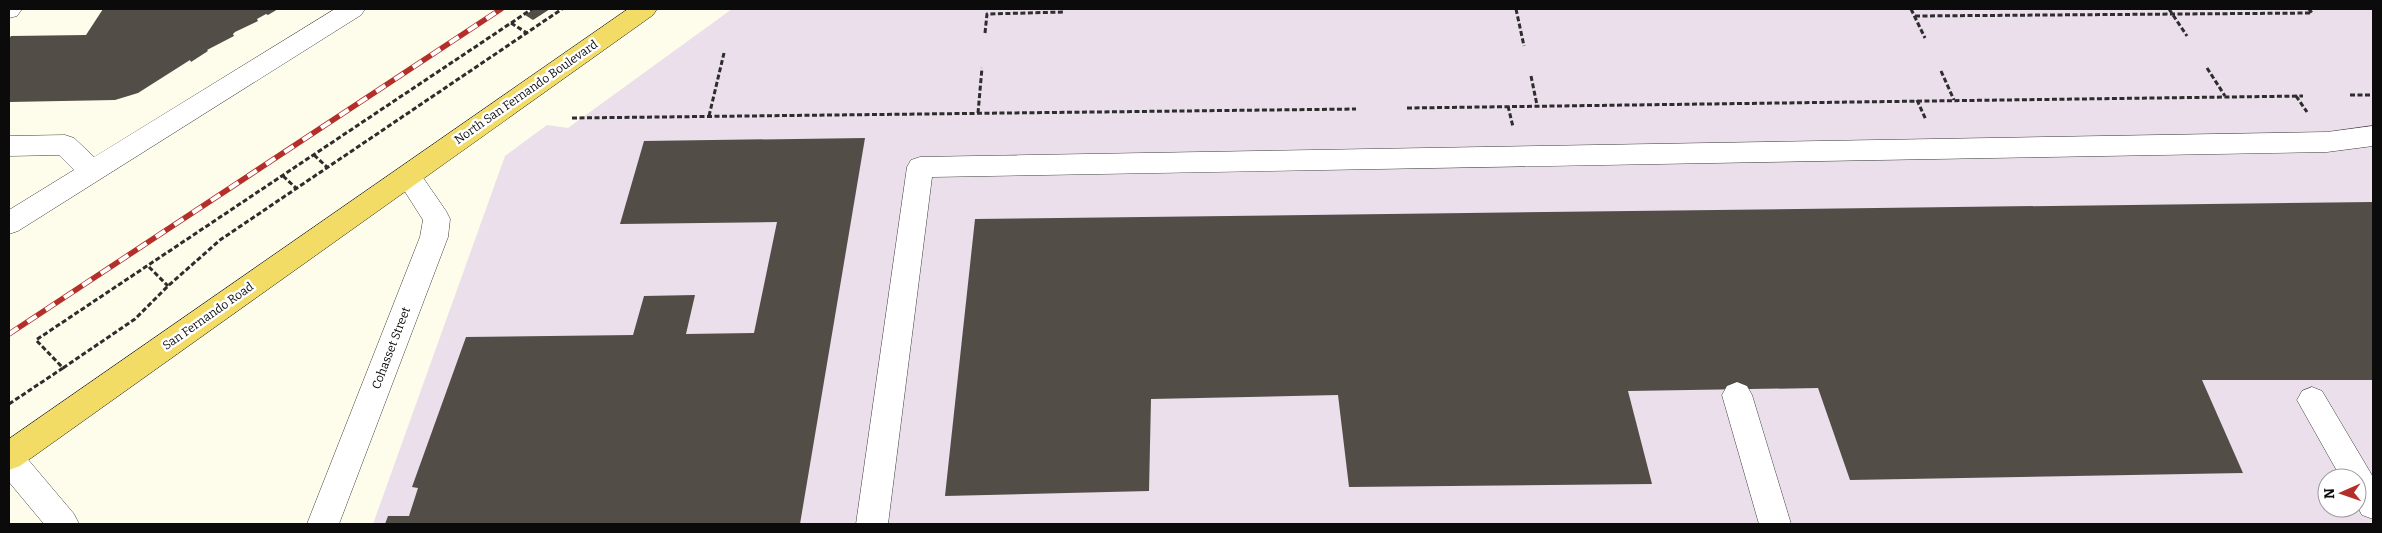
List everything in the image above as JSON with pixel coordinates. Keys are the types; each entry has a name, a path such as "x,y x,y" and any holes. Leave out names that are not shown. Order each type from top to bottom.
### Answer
{"main road":[{"name":"North San Fernando Boulevard","path":"408,176 644,9"},
{"name":"San Fernando Road","path":"9,456 408,176"}],"street":[{"path":"9,223 353,9"},
{"path":"872,524 920,167 1392,157 2317,142 2373,136"},
{"path":"9,146 65,145 92,172"},
{"name":"Cohasset Street","path":"323,524 434,237 437,218 408,176"},
{"path":"1737,395 1775,524"},
{"path":"2312,400 2373,505"},
{"path":"9,460 63,524"}],"path":[{"path":"63,368 36,340 532,9"},
{"path":"9,404 135,319 168,286 220,240 562,9"},
{"path":"1516,9 1524,46"},
{"path":"1911,9 1925,38"},
{"path":"2169,9 2187,36"},
{"path":"1915,16 2312,13 2309,9"},
{"path":"985,33 987,14 1064,12"},
{"path":"511,23 527,33"},
{"path":"709,116 724,53"},
{"path":"978,113 982,68"},
{"path":"2206,68 2225,96"},
{"path":"1941,71 1954,100"},
{"path":"1531,76 1537,105"},
{"path":"2350,95 2373,95"},
{"path":"1407,108 2303,96"},
{"path":"1508,106 1514,131"},
{"path":"572,118 1356,109"},
{"path":"314,155 328,168"},
{"path":"283,176 296,189"},
{"path":"148,266 168,286"}],"shaded area":[{"path":"732,9 2373,9 2373,524 373,524 505,156 547,125 568,128"}],"building":[{"path":"103,9 278,9 235,32 234,36 207,50 191,62 190,60 138,93 115,100 9,102 9,39 11,36 86,35"},
{"path":"534,9 550,9 533,20 525,15"},
{"path":"865,138 800,524 385,524 388,516 409,516 418,488 412,487 466,337 633,335 644,296 695,295 686,334 754,333 777,222 620,224 644,141"},
{"path":"2373,202 2373,380 2202,380 2243,473 1850,480 1818,388 1628,391 1652,484 1349,487 1338,395 1151,399 1149,491 945,496 975,219"}],"railway":[{"path":"9,334 501,9"}]}
